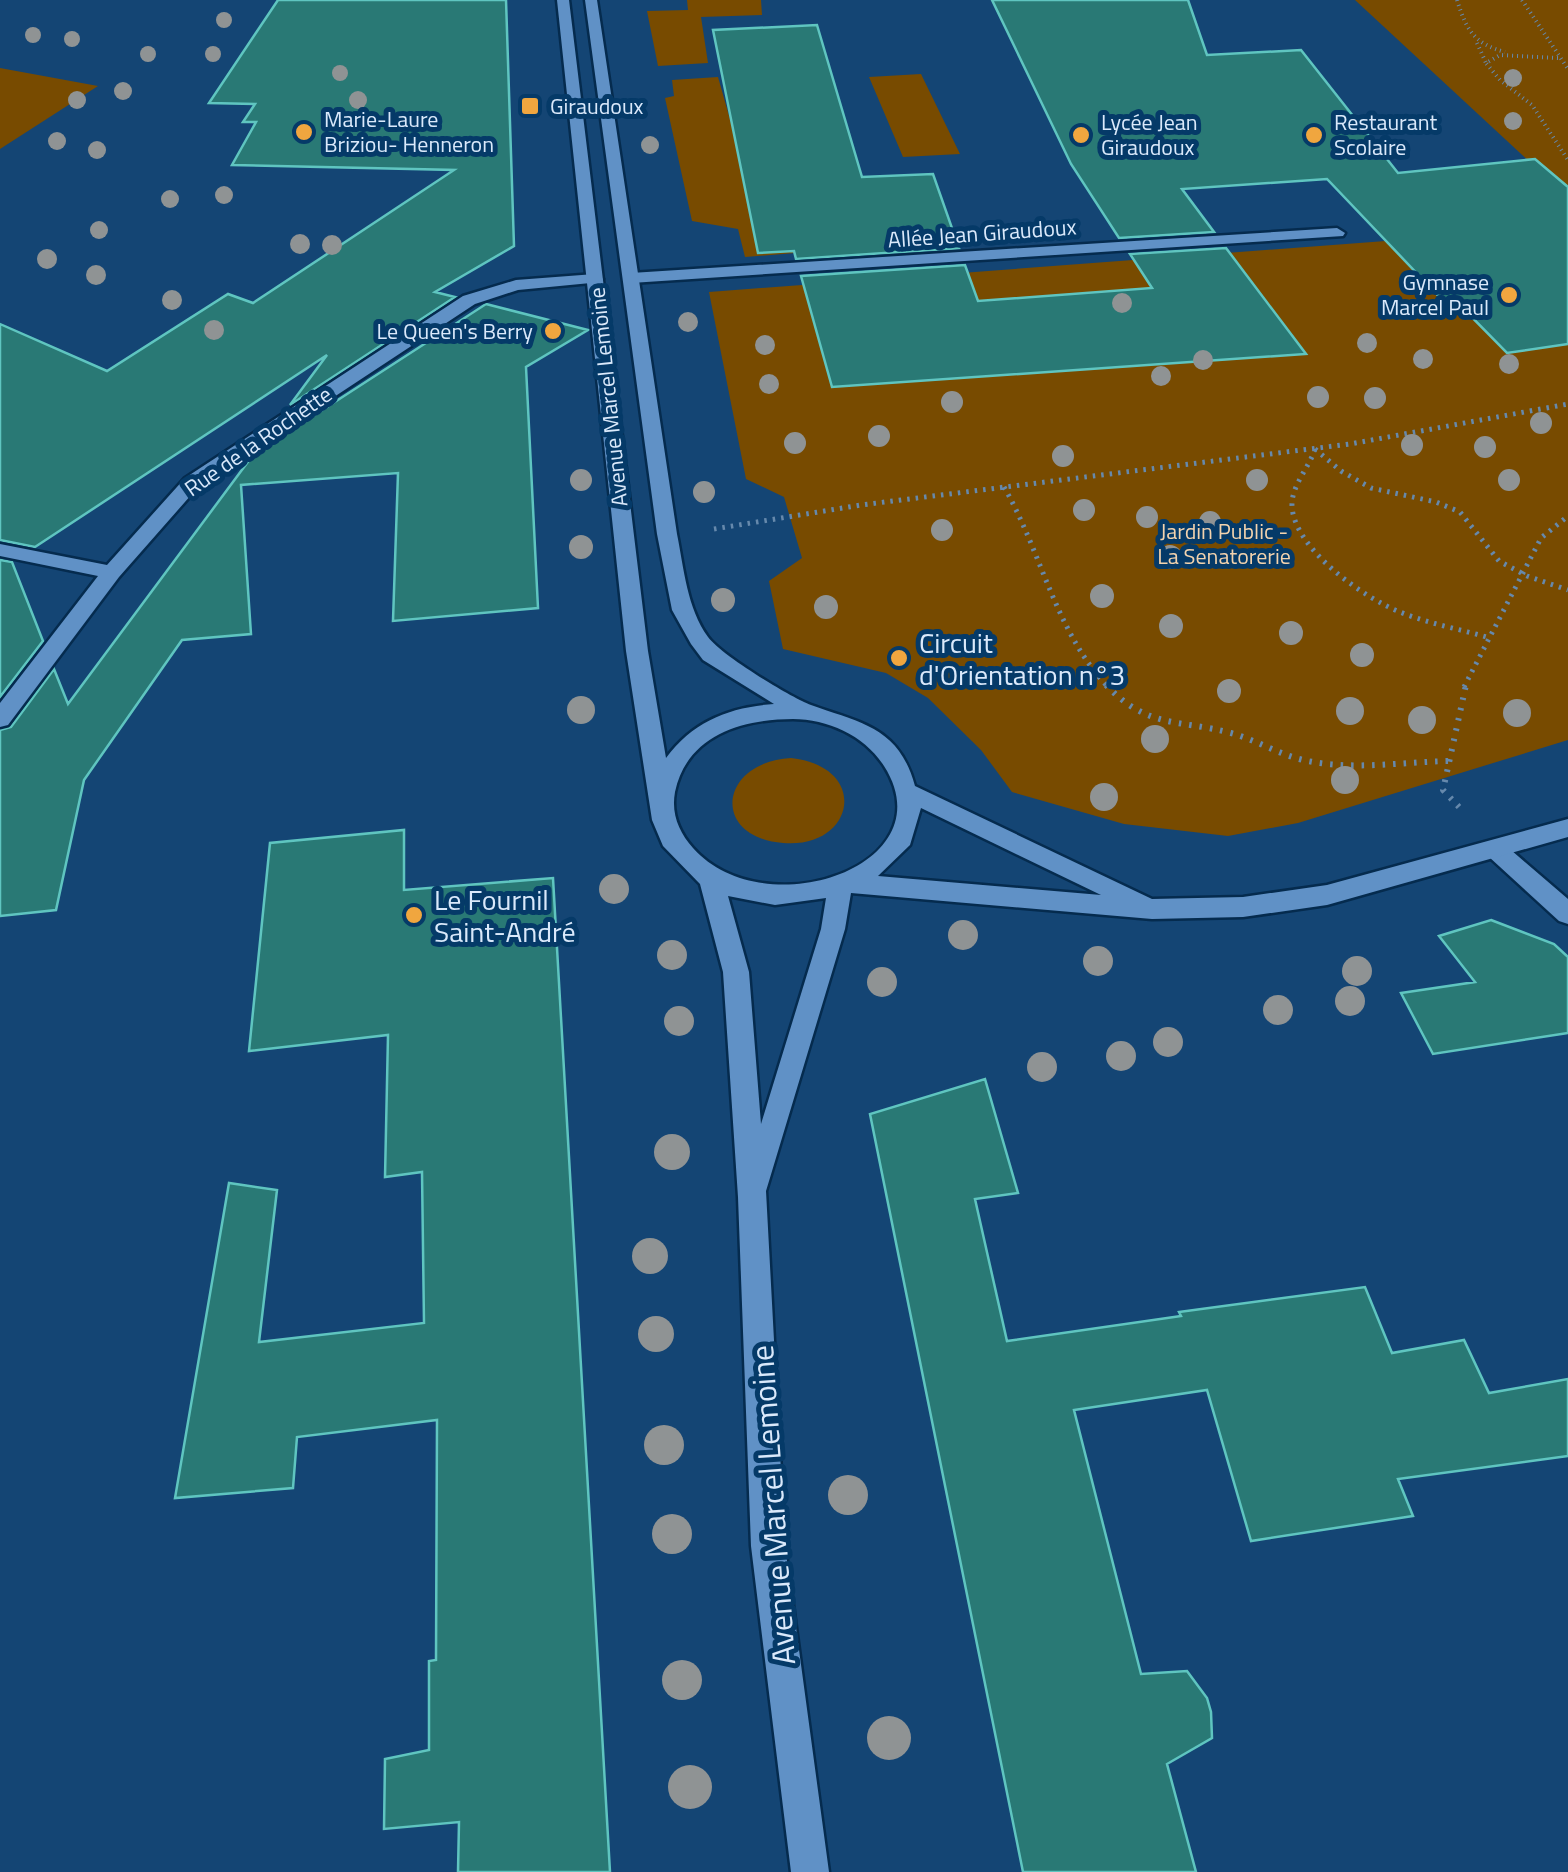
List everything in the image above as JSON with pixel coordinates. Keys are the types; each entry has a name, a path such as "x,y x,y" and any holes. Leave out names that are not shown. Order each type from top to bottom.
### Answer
{"main road":[{"name":"Avenue Marcel Lemoine","path":"562,0 637,651 660,792"},
{"name":"Avenue Marcel Lemoine","path":"591,0 682,610 698,639 712,654 803,711"},
{"name":"Allée Jean Giraudoux","path":"631,278 1336,233"},
{"name":"Rue de la Rochette","path":"0,719 112,572 192,482 469,300 516,285 595,279"},
{"path":"0,550 112,572"},
{"path":"844,885 876,868 897,846 908,820 910,793 887,748 864,730 803,711 763,712 726,721 694,739 672,763 660,792 662,820 673,845 711,880 750,892 784,896 844,885 1152,909 1243,908 1327,896 1568,828"},
{"path":"910,793 1152,909"},
{"path":"1496,850 1568,914"},
{"name":"Avenue Marcel Lemoine","path":"711,880 736,972 752,1196 768,1546 810,1872"},
{"name":"Avenue Marcel Lemoine","path":"752,1196 844,885"}],"path":[{"path":"1457,0 1460,21 1486,63 1500,80 1532,105 1568,160"},
{"path":"1522,0 1568,69"},
{"path":"1477,43 1516,54"},
{"path":"1486,63 1500,55 1558,58"},
{"path":"668,534 742,527 861,505 1315,449 1568,404"},
{"path":"1315,449 1356,482 1390,494 1442,503 1460,512 1481,531 1491,553 1522,575 1568,590"},
{"path":"1315,449 1312,466 1302,474 1292,504 1293,517 1318,554 1345,578 1398,612 1490,638"},
{"path":"1004,487 1030,530 1050,595 1077,648 1121,698 1139,712 1160,722 1238,735 1308,760 1358,765 1449,761"},
{"path":"1496,850 1444,790 1464,688 1541,538 1568,516"}],"green space":[{"path":"687,0 761,0 762,15 701,17 708,63 658,66 647,11 688,10"},
{"name":"Jardin Public - La Senatorerie","path":"1355,0 1568,0 1568,740 1298,823 1228,836 1124,824 1012,792 981,750 928,698 886,673 783,649 769,581 802,558 784,497 746,479 709,292 1425,238 1532,164"},
{"path":"0,68 98,86 0,149"},
{"path":"921,74 960,154 903,157 869,77"},
{"path":"718,77 757,214 786,221 795,253 745,257 738,229 692,221 665,98 674,96 672,80"},
{"path":"791,758 817,764 834,776 843,790 844,806 838,821 826,834 807,841 783,843 759,838 743,828 734,815 738,785 749,772"}],"building":[{"path":"278,0 506,0 514,246 435,292 455,297 290,405 327,355 35,547 0,540 0,324 107,371 228,294 253,303 454,170 232,165 256,122 243,122 255,104 209,103"},
{"path":"992,0 1188,0 1207,55 1301,50 1398,173 1535,159 1568,187 1568,344 1507,353 1454,299 1447,305 1327,179 1182,189 1214,232 1119,238 1071,164"},
{"path":"817,25 862,177 933,174 959,248 796,259 794,251 758,253 713,30"},
{"path":"1226,248 1306,354 832,387 801,276 965,265 978,301 1152,288 1130,254"},
{"path":"486,304 588,330 526,367 538,608 393,621 398,473 241,485 251,634 182,640 84,780 56,910 0,916 0,730 11,727 54,669 68,704 253,455"},
{"path":"0,560 12,562 43,641 0,697"},
{"path":"404,830 404,890 553,878 610,1872 458,1872 459,1822 384,1829 385,1759 429,1750 429,1661 436,1660 437,1420 297,1437 293,1488 175,1498 229,1183 277,1190 259,1342 424,1323 422,1172 385,1177 388,1035 249,1051 270,843"},
{"path":"1491,920 1554,944 1568,957 1568,1033 1433,1054 1401,993 1475,982 1439,936"},
{"path":"985,1079 1018,1193 975,1199 1007,1341 1181,1316 1179,1312 1365,1287 1392,1353 1464,1340 1489,1393 1568,1379 1568,1456 1398,1479 1413,1516 1251,1541 1207,1390 1074,1410 1141,1674 1187,1671 1207,1698 1211,1712 1212,1738 1167,1764 1196,1872 1023,1872 870,1114"}],"place":[{"name":"Giraudoux","path":"530,106"},
{"name":"Marie-Laure Briziou- Henneron","path":"304,132"},
{"name":"Lycée Jean Giraudoux","path":"1081,135"},
{"name":"Restaurant Scolaire","path":"1314,135"},
{"name":"Gymnase Marcel Paul","path":"1509,295"},
{"name":"Le Queen's Berry","path":"553,331"},
{"name":"Circuit d'Orientation n°3","path":"899,658"},
{"name":"Le Fournil Saint-André","path":"414,915"}]}
